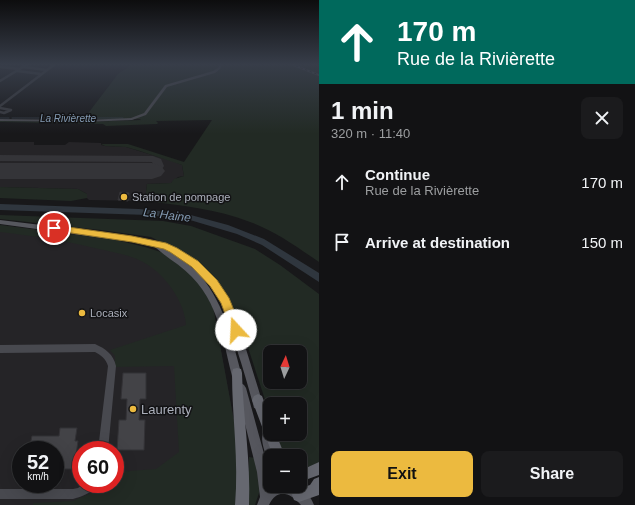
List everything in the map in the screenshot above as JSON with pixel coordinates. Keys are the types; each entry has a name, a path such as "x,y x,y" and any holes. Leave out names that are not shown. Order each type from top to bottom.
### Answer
{"highway":[{"path":"237,374 236,400 241,429 244,469 242,505"},
{"path":"258,400 263,414"},
{"path":"307,473 319,468"},
{"path":"296,494 314,490 319,484"}],"main road":[{"path":"0,222 104,235 166,246 188,259 208,276 221,293 233,320 258,400 259,410 270,449"},
{"path":"155,245 192,271 209,292 221,318 263,472 264,501"},
{"path":"264,501 272,490 277,488 296,494"}],"street":[{"path":"0,107 24,88"},
{"path":"0,120 92,121 134,119 145,114 165,88"},
{"path":"0,107 11,110 4,113 0,112"},
{"path":"0,349 95,348 105,353 110,359 112,366 104,441"},
{"path":"0,494 76,493"}],"shaded area":[{"path":"108,88 319,88 319,262 277,235 259,226 237,218 198,208 145,201 147,184 171,183 174,179 184,176 182,165 126,147 105,146 101,144 128,144 184,162 212,120 156,121 158,123 157,124 106,126 103,124 0,122 141,120 83,120"},
{"path":"0,142 34,142 34,145 65,145 69,142 101,143 101,145 105,146 126,147 182,165 184,176 178,177 171,183 147,184 145,201 89,200 87,198 87,194 78,189 0,187"},
{"path":"0,187 78,189 87,194 87,198 71,201 0,198"},
{"path":"0,215 163,221 191,226 255,249 280,265 319,294 319,462 307,467 307,449 281,449 279,441 307,441 307,397 264,397 240,323 219,284 189,256 151,237 0,219"},
{"path":"0,225 116,240 213,307 238,443 235,505 0,505"},
{"path":"0,225 116,240 145,247 164,253 198,280 213,307 238,443 238,470 235,505 33,505 33,503 73,501 91,493 124,493 124,471 156,469 179,452 174,366 115,367 115,356 110,350 186,325 185,317 179,301 164,278 151,267 139,260 126,255 87,246 0,232"},
{"path":"249,457 255,458 260,480 260,490 255,505 248,505"}],"water":[{"name":"La Haine","path":"0,204 139,209 187,214 228,225 264,239 319,273 319,282 262,245 237,234 190,220 148,215 0,210"}],"building":[{"name":"Station de pompage","path":"120,192 129,193 128,201 118,200"},
{"name":"Laurenty","path":"123,373 146,373 146,399 140,399 139,420 145,420 144,450 124,450 124,441 118,441 119,420 126,420 127,399 121,399"},
{"path":"60,428 77,428 75,441 72,441 72,469 64,469 64,441 31,441 32,436 59,436"}],"waterway":[{"name":"La Rivièrette","path":"0,118 9,118"},
{"name":"La Rivièrette","path":"12,118 123,118"}],"taxiway":[{"path":"0,158 153,159 158,161 159,166 156,170 152,171"}],"runway":[{"path":"0,171 152,171"}],"place":[{"name":"Station de pompage","path":"124,197"},
{"name":"Locasix","path":"82,313"},
{"name":"Laurenty","path":"133,409"}],"route":[{"path":"54,228 132,239 155,245 166,246 195,264 214,283 225,301 236,330"}]}
